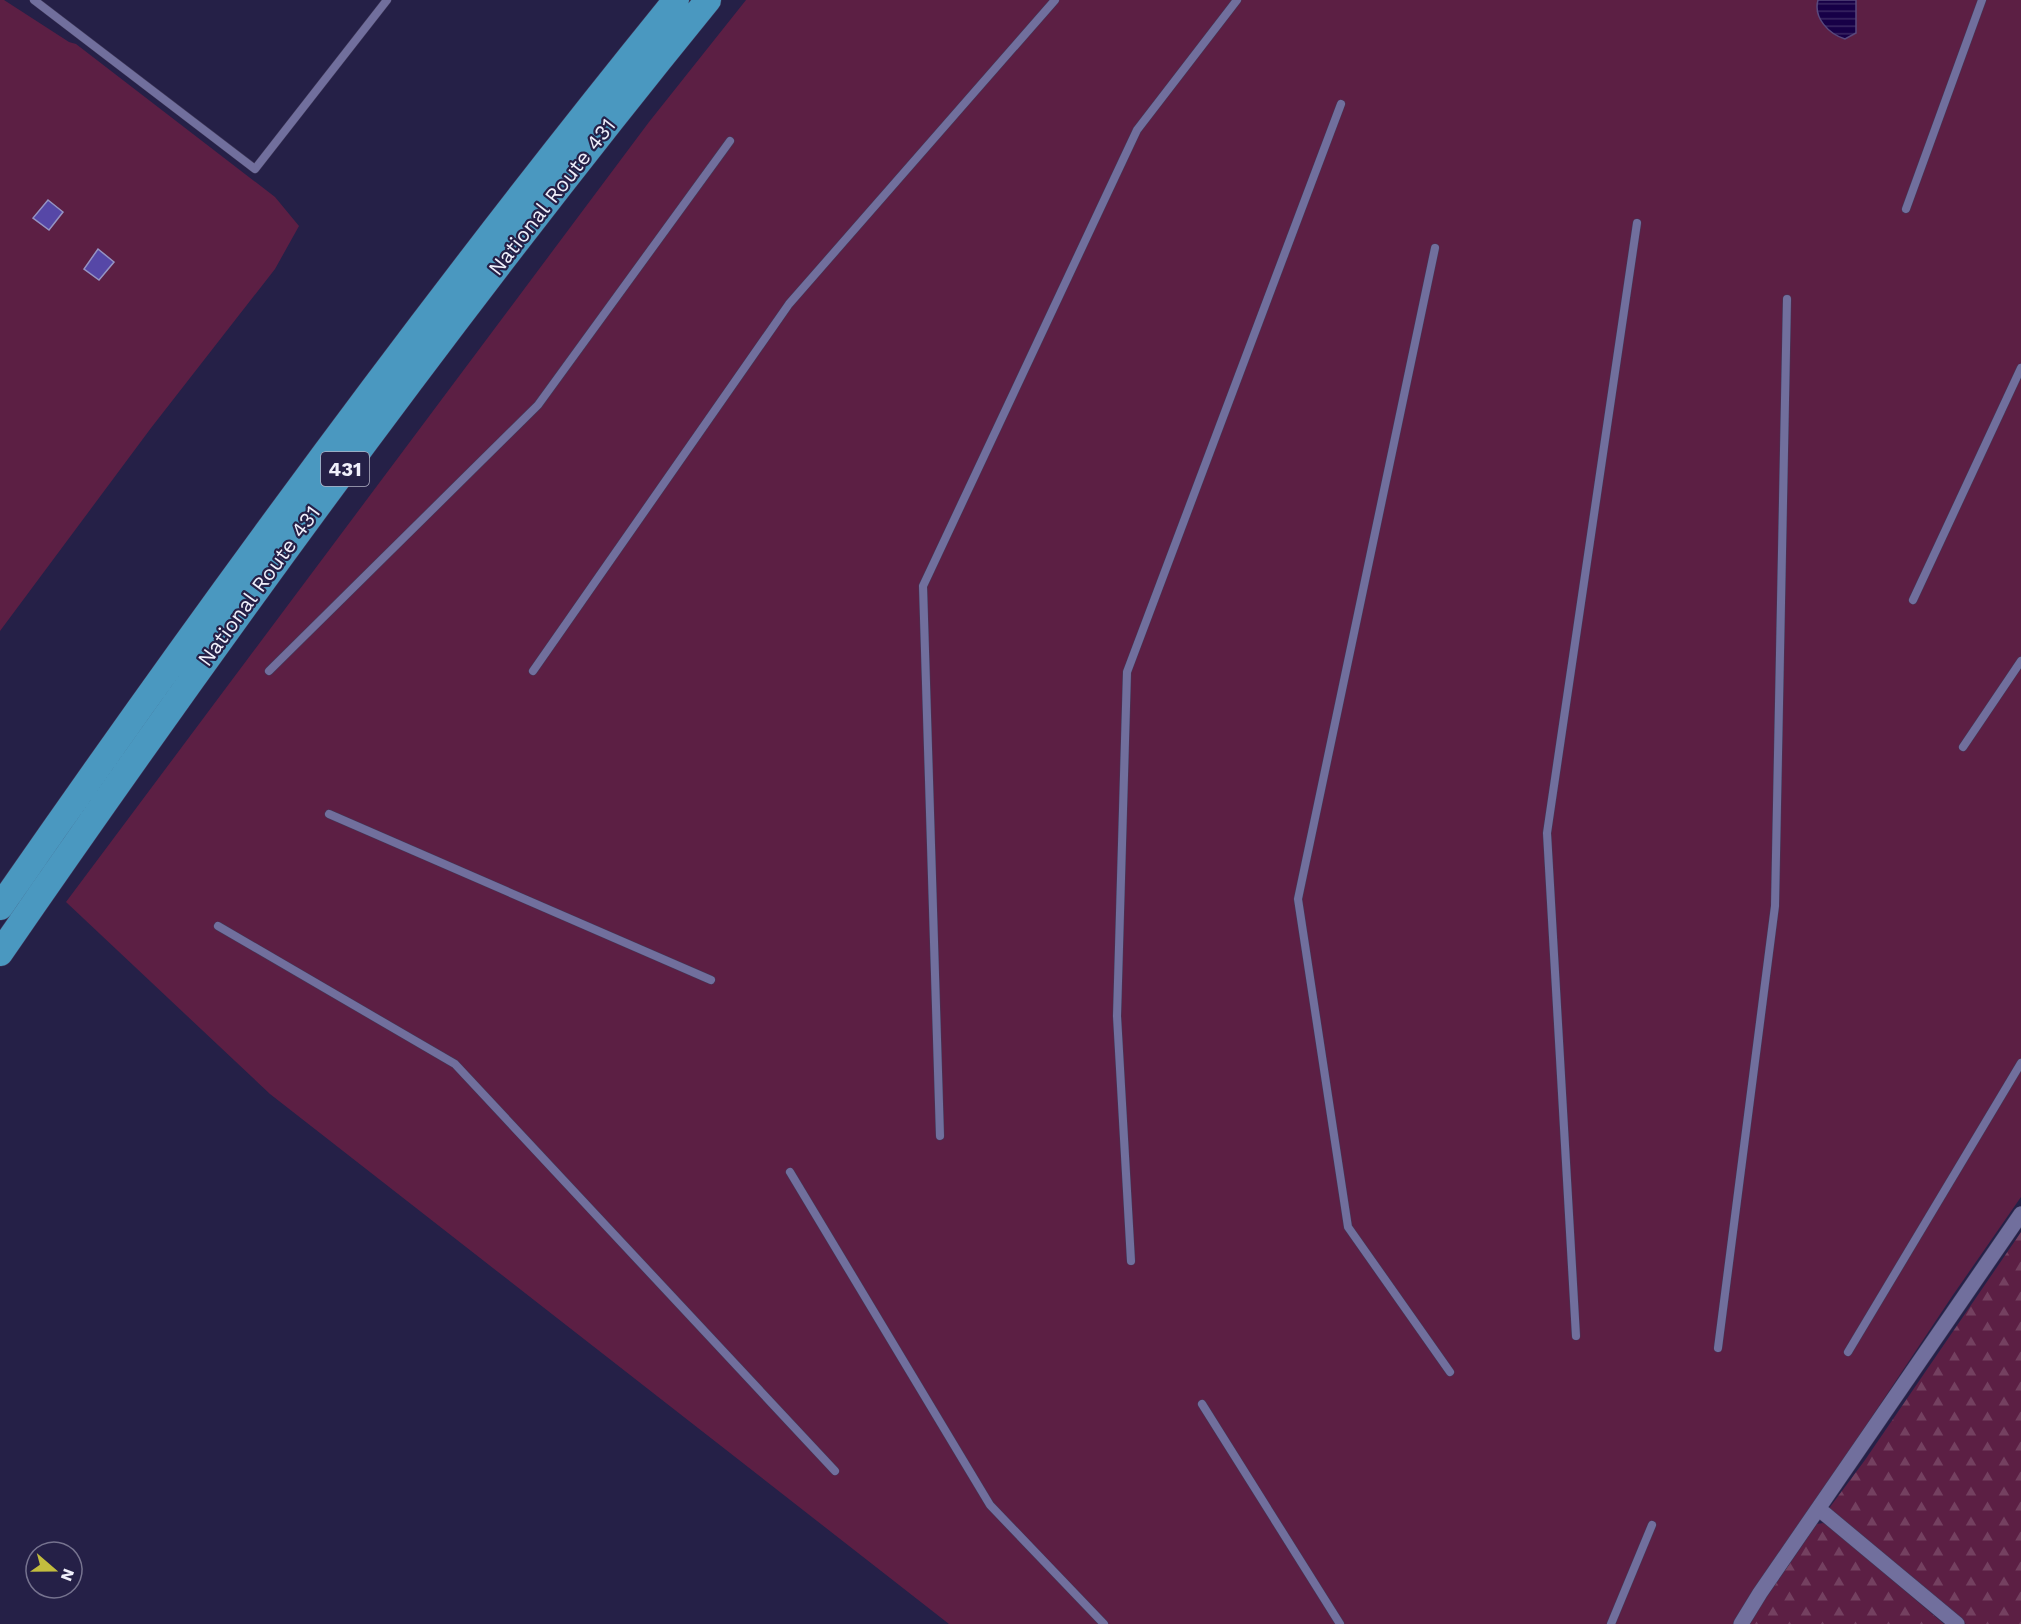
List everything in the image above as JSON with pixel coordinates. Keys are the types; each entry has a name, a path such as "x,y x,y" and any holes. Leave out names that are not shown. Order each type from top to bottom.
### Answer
{"highway":[{"name":"National Route 431","path":"0,907 255,546 408,343 676,0"},
{"name":"National Route 431","path":"0,953 268,571 625,102 708,0"}],"street":[{"path":"1741,1624 2021,1214"},
{"path":"1819,1509 1957,1624"}],"lane":[{"path":"34,0 255,169 387,0"},
{"path":"532,671 789,304 1055,0"},
{"path":"940,1136 923,586 1137,130 1237,0"},
{"path":"1906,209 1982,0"},
{"path":"1131,1261 1117,1016 1127,672 1341,104"},
{"path":"269,671 538,405 730,141"},
{"path":"1576,1336 1547,833 1637,223"},
{"path":"1435,248 1298,899 1348,1227 1450,1372"},
{"path":"1718,1348 1775,906 1787,299"},
{"path":"1913,600 2021,368"},
{"path":"1963,747 2021,661"},
{"path":"329,814 711,980"},
{"path":"218,926 455,1064 835,1471"},
{"path":"1848,1352 2021,1063"},
{"path":"790,1172 990,1505 1104,1624"},
{"path":"1202,1404 1340,1624"},
{"path":"1611,1624 1652,1525"}],"green space":[{"path":"0,0 4,0 69,42 76,44 275,197 299,226 275,269 151,428 0,631"},
{"path":"746,0 2021,0 2021,1197 1734,1624 949,1624 270,1094 66,902 649,122"},
{"path":"2021,1232 2021,1624 1966,1624 1830,1511 1830,1507 1865,1460"},
{"path":"1823,1523 1944,1624 1748,1624 1817,1524"}],"shaded area":[{"path":"1818,0 1856,0 1856,33 1845,39 1828,29 1820,19"}],"building":[{"path":"48,200 63,212 49,230 33,218"},
{"path":"98,249 114,262 99,280 84,269"}]}
